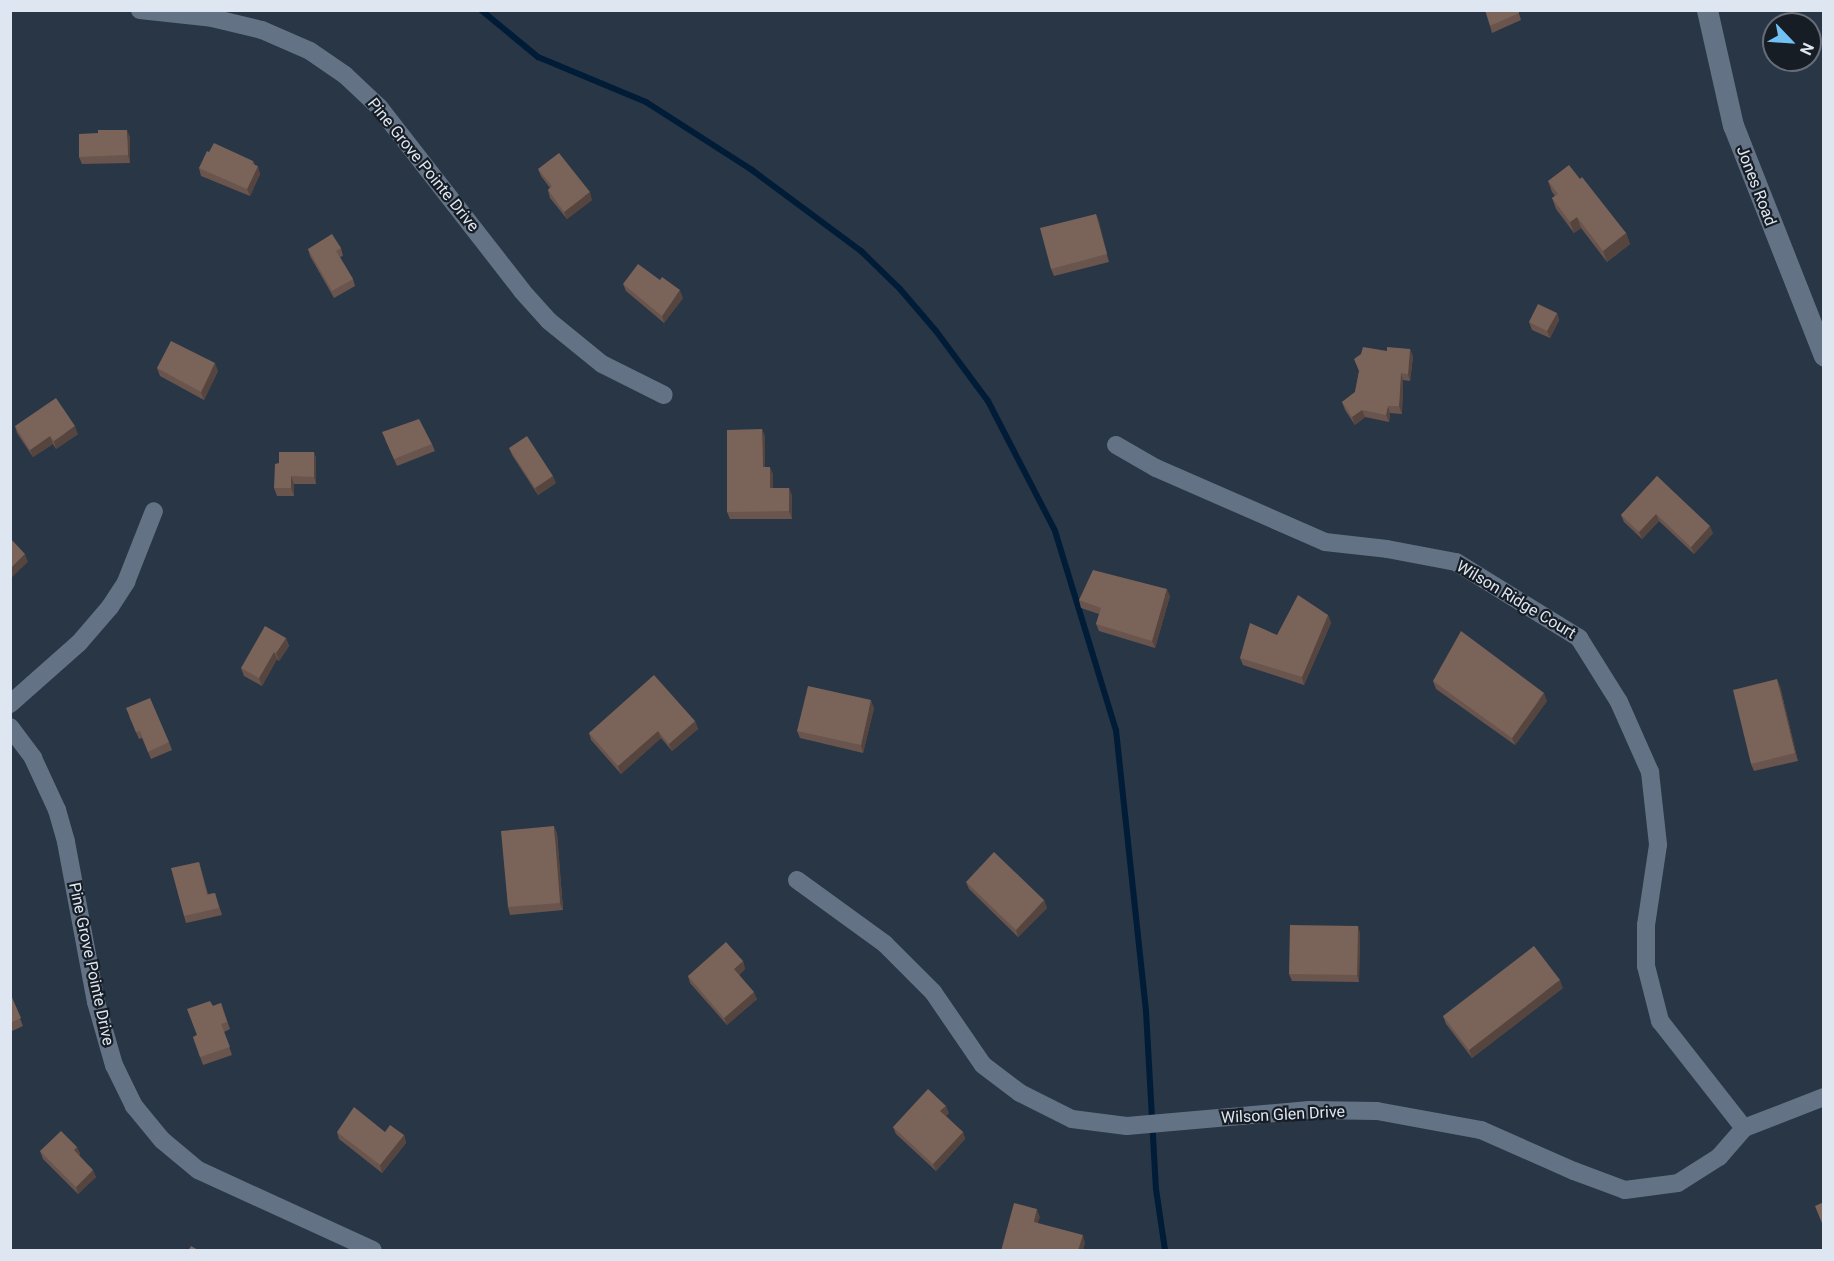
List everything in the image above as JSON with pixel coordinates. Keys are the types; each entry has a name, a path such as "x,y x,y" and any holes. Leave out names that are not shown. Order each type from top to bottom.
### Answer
{"street":[{"name":"Pine Grove Pointe Drive","path":"140,10 212,18 262,30 310,51 345,75 379,107 522,291 549,321 602,364 664,395"},
{"name":"Jones Road","path":"1707,10 1733,125 1824,356"},
{"name":"Wilson Ridge Court","path":"1116,445 1156,468 1325,542 1387,549 1456,562 1579,638 1620,702 1650,772 1658,845 1646,925 1646,966 1660,1021 1744,1128"},
{"path":"10,704 79,643 110,607 130,573 154,511"},
{"name":"Pine Grove Pointe Drive","path":"10,727 33,758 57,810 66,842 96,1002 114,1065 134,1106 162,1140 198,1170 373,1251"},
{"name":"Wilson Glen Drive","path":"797,880 885,944 933,992 983,1065 1020,1093 1072,1119 1127,1126 1309,1110 1377,1112 1481,1130 1574,1171 1625,1190 1678,1183 1719,1156 1744,1128 1824,1097"}],"building":[{"path":"1485,10 1518,10 1519,13 1490,26"},
{"path":"98,130 127,130 128,155 79,157 79,134 98,133"},
{"path":"214,143 253,161 252,164 258,166 247,189 199,168 207,151 209,152"},
{"path":"559,153 590,192 564,212 548,190 552,186 538,169"},
{"path":"1569,165 1580,179 1582,177 1626,233 1603,251 1577,217 1570,222 1552,198 1558,194 1548,181"},
{"path":"1096,214 1107,254 1051,269 1040,228"},
{"path":"332,234 341,248 336,251 353,279 332,291 308,249"},
{"path":"638,264 660,280 662,277 680,290 662,316 623,284"},
{"path":"1538,304 1557,313 1547,331 1529,322"},
{"path":"171,341 215,363 201,392 157,368"},
{"path":"1363,347 1387,351 1387,347 1410,349 1408,374 1401,373 1399,406 1388,406 1386,415 1362,410 1352,417 1342,402 1355,392 1359,371 1354,359 1361,354"},
{"path":"56,398 75,426 54,441 50,436 30,450 15,426"},
{"path":"419,419 432,444 394,459 382,432"},
{"path":"762,429 763,467 770,467 770,488 789,488 789,511 727,512 727,430"},
{"path":"527,436 553,476 535,488 509,448"},
{"path":"279,452 314,452 314,477 291,476 291,488 274,488 275,464 279,463"},
{"path":"1657,476 1710,526 1691,547 1656,514 1639,532 1621,515"},
{"path":"10,538 25,554 10,569"},
{"path":"1093,570 1167,589 1152,641 1096,624 1101,608 1079,600"},
{"path":"1298,595 1328,615 1302,677 1240,658 1250,623 1277,635"},
{"path":"265,626 286,638 276,653 274,652 259,678 241,668"},
{"path":"1461,631 1544,693 1512,738 1433,681"},
{"path":"654,675 695,721 669,744 658,731 618,766 589,733"},
{"path":"1777,679 1795,753 1751,764 1733,690"},
{"path":"808,686 871,700 861,745 797,731"},
{"path":"150,698 169,742 148,752 140,731 136,732 126,708"},
{"path":"554,826 560,903 508,907 501,831"},
{"path":"994,852 1044,900 1016,930 966,882"},
{"path":"199,862 207,895 215,893 219,908 184,916 171,868"},
{"path":"1290,925 1358,926 1357,975 1289,974"},
{"path":"726,942 743,961 734,969 754,992 724,1018 688,976"},
{"path":"1534,946 1560,980 1469,1050 1443,1016"},
{"path":"10,993 21,1018 10,1023"},
{"path":"210,1001 213,1006 221,1003 227,1022 221,1024 230,1047 200,1057 193,1037 197,1035 187,1009"},
{"path":"928,1089 946,1106 940,1111 963,1132 933,1164 893,1127"},
{"path":"354,1107 385,1132 390,1125 404,1135 380,1165 337,1132"},
{"path":"61,1131 77,1147 74,1150 93,1170 76,1187 40,1151"},
{"path":"1824,1202 1824,1228 1815,1206"},
{"path":"1014,1203 1037,1209 1034,1222 1083,1235 1078,1251 1001,1251"},
{"path":"191,1246 200,1251 188,1251"}],"waterway":[{"path":"481,10 538,57 646,102 752,170 861,251 900,289 936,331 988,401 1055,531 1116,730 1146,1011 1156,1189 1165,1250"}]}
